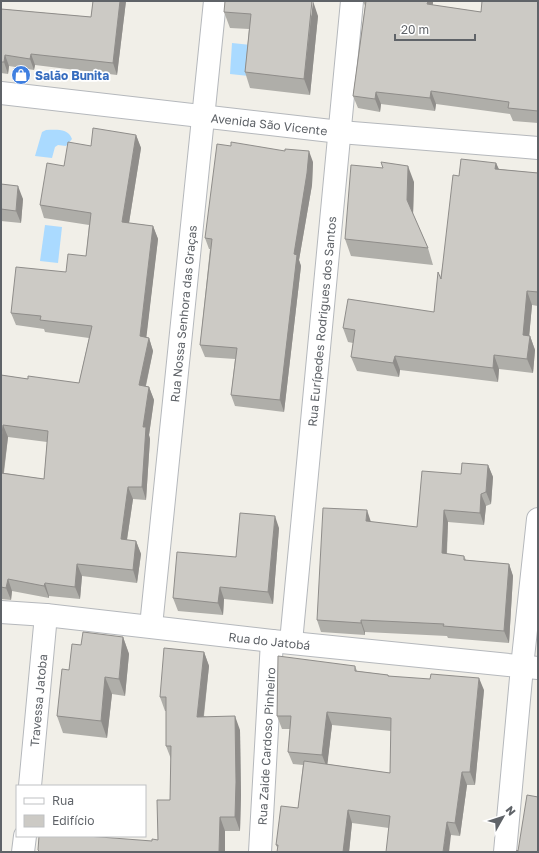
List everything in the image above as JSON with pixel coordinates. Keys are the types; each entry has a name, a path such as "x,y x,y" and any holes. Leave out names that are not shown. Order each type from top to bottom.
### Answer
{"street":[{"name":"Rua Nossa Senhora das Graças","path":"152,626 215,1"},
{"name":"Rua Eurípedes Rodrigues dos Santos","path":"281,642 340,132 352,1"},
{"name":"Avenida São Vicente","path":"1,93 340,132 538,148"},
{"path":"505,852 530,668 538,519"},
{"name":"Rua do Jatobá","path":"1,612 152,626 281,642 530,668"},
{"name":"Travessa Jatoba","path":"30,785 46,615"},
{"name":"Rua Zaide Cardoso Pinheiro","path":"260,852 281,642"},
{"path":"23,852 25,837"}],"water":[{"path":"232,43 251,45 249,76 230,74"},
{"path":"46,130 65,131 72,139 66,146 58,145 55,147 52,158 35,156 42,132"},
{"path":"45,225 62,227 58,263 40,261"}],"building":[{"path":"93,1 120,1 113,63 31,54 30,59 5,55 4,62 1,62 1,9 91,17"},
{"path":"225,1 312,1 304,79 245,72 251,14 224,12"},
{"path":"366,1 428,1 427,4 481,12 482,1 538,1 538,111 508,108 509,102 431,91 430,98 376,92 375,99 353,96"},
{"path":"93,128 136,135 122,222 153,226 140,336 149,338 139,385 149,387 143,427 146,427 142,487 128,487 121,539 136,541 133,570 77,564 75,587 45,583 44,586 8,579 6,588 1,587 1,473 44,479 48,431 3,425 1,445 1,375 28,379 28,376 79,383 92,326 40,320 41,316 11,313 16,267 66,272 68,254 86,256 91,213 40,205 47,163 64,166 68,142 91,146"},
{"path":"231,142 285,151 285,149 309,151 294,254 297,255 280,400 231,395 237,348 200,345 212,239 205,238 217,144 231,146"},
{"path":"461,159 496,163 495,169 538,173 538,292 527,291 523,335 530,336 527,359 494,355 493,368 395,356 393,363 351,357 355,330 343,328 348,299 434,312 438,272 441,279 453,175 459,176"},
{"path":"381,162 408,166 407,200 428,248 345,239 351,165 383,168"},
{"path":"1,184 18,186 16,211 1,209"},
{"path":"462,463 488,465 486,492 481,494 480,513 444,510 442,553 464,556 464,560 509,564 504,631 443,626 444,624 361,620 361,623 317,620 323,508 367,510 366,521 417,527 422,471 461,474"},
{"path":"240,513 275,516 268,592 220,587 218,603 173,598 177,552 236,557"},
{"path":"83,632 123,637 119,679 105,677 101,721 57,716 62,669 69,670 72,644 81,645"},
{"path":"164,648 204,652 197,717 235,716 235,817 220,817 219,852 40,852 38,850 39,837 100,837 152,841 152,839 158,840 157,800 170,800 171,746 166,746 166,697 160,697"},
{"path":"278,656 355,666 355,671 388,676 430,679 431,674 479,678 470,772 462,772 455,823 447,822 443,852 386,852 390,816 348,810 343,852 277,852 278,845 276,845 281,806 298,808 304,761 390,773 391,718 327,712 322,755 288,752 291,716 277,716"},
{"path":"527,795 538,797 538,852 516,852 517,850 518,851"}],"place":[{"name":"Salão Bunita","path":"21,75"}]}
